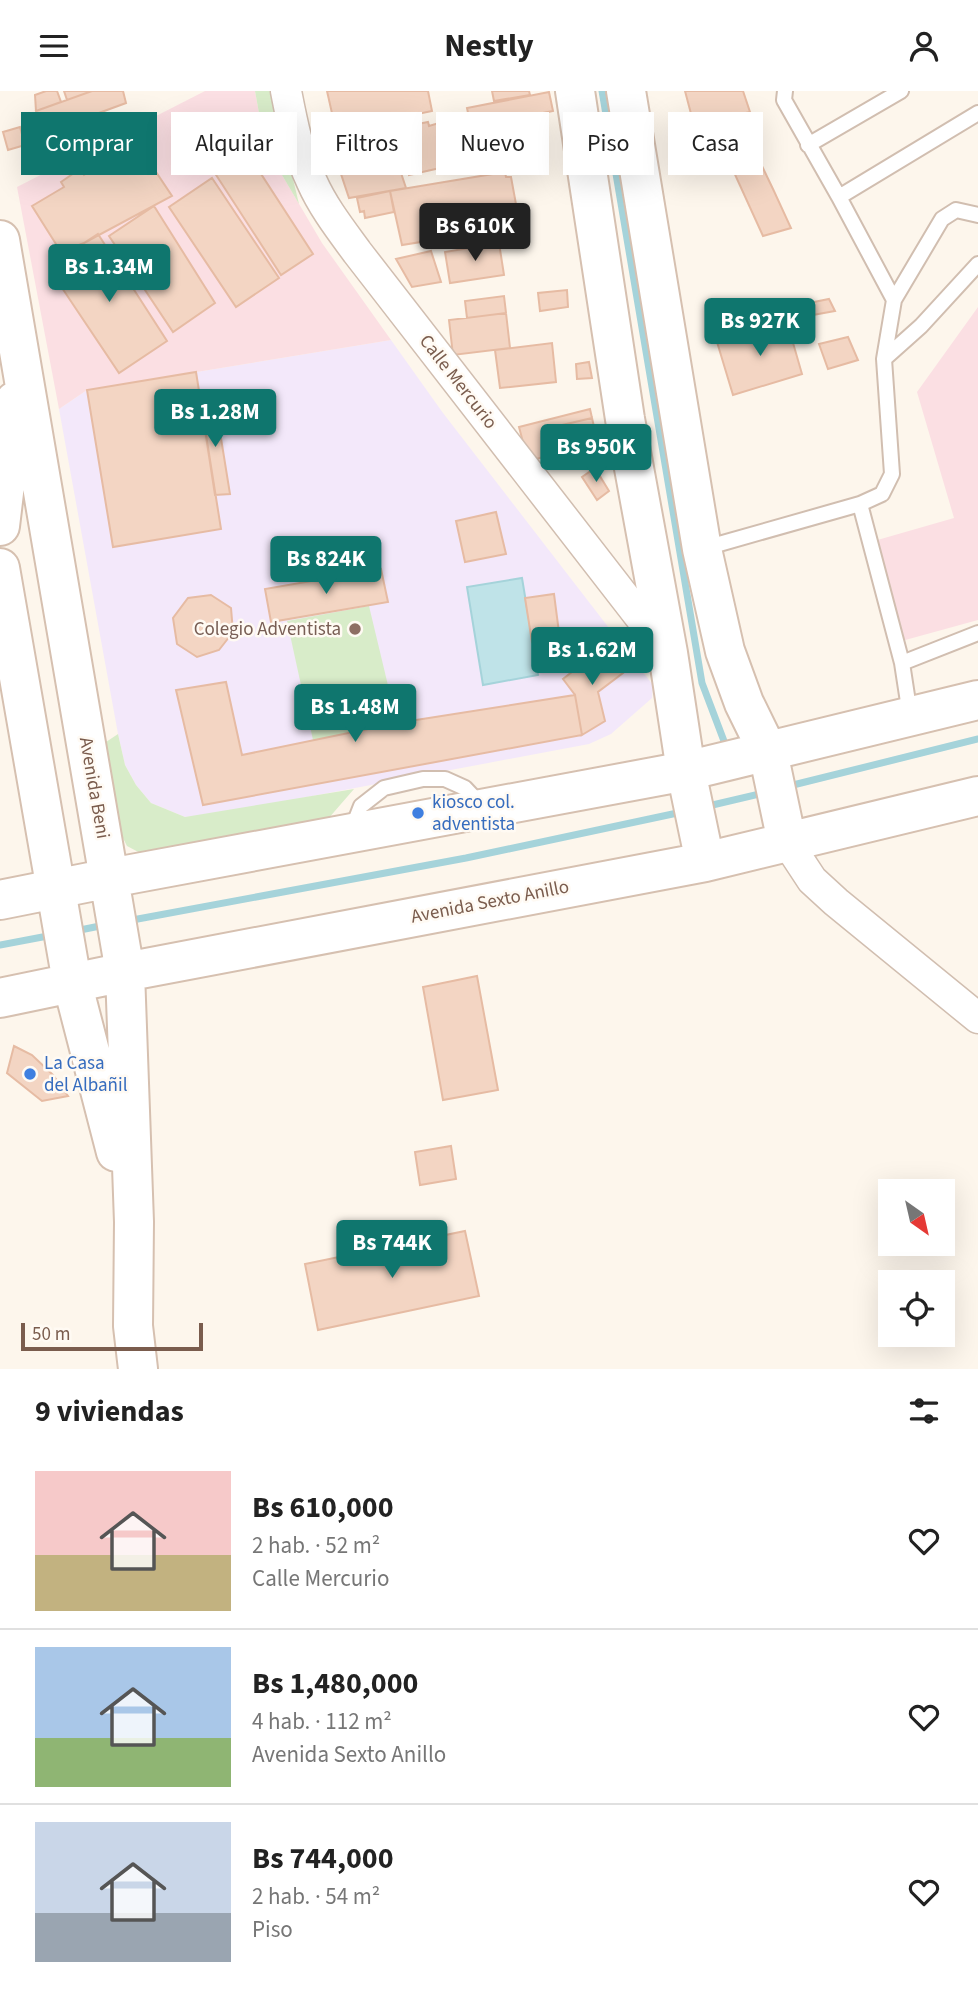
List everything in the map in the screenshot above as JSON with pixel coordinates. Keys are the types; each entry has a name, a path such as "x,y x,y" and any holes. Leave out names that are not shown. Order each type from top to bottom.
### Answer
{"street":[{"name":"Calle Mercurio","path":"286,91 297,143 312,183 334,220 668,653"},
{"path":"575,91 625,419 668,653 688,783 703,852"},
{"path":"626,91 702,549 725,651 770,763 785,832 812,880 978,1018"},
{"name":"Avenida Beni","path":"0,240 124,966 134,1221 133,1326 138,1369"},
{"name":"Avenida Beni","path":"0,526 20,357"},
{"name":"Avenida Beni","path":"1,576 71,975 134,1221"},
{"path":"0,900 56,897 350,834 484,809 688,783 770,763 910,717 978,700"},
{"name":"Avenida Sexto Anillo","path":"0,998 71,975 978,796"}],"lane":[{"path":"785,91 784,100 894,300"},
{"path":"808,145 901,91"},
{"path":"839,197 978,113"},
{"path":"702,549 860,504 882,494 892,474 884,359 894,300 942,219 956,210 978,215"},
{"path":"884,359 921,326 978,264"},
{"path":"860,504 902,663 910,717"},
{"path":"902,663 978,633"}],"shaded area":[{"path":"205,91 255,91 259,112 171,112 171,175 282,175 322,243 391,340 87,390 59,409 17,187 40,175 157,175 157,116"},
{"path":"978,307 978,620 898,642 874,541 954,518 917,392"},
{"name":"Colegio Adventista","path":"391,340 443,413 653,685 652,698 611,734 589,744 217,814 185,817 151,803 136,785 125,765 59,409 87,390"}],"green space":[{"path":"255,91 272,91 277,112 259,112"},
{"path":"282,175 292,175 299,204"},
{"path":"369,606 397,723 313,740 287,621"},
{"path":"118,734 125,765 136,785 151,803 185,817 354,789 321,827 144,855 127,846 121,834 100,746"}],"water":[{"path":"522,578 538,675 483,685 467,587"}],"building":[{"path":"57,91 61,102 36,111 35,95"},
{"path":"64,91 92,91 67,100"},
{"path":"92,91 123,91 126,103 101,112 36,111"},
{"path":"327,91 428,91 432,111 422,113 332,112"},
{"path":"492,91 529,91 530,95 494,101"},
{"path":"685,91 743,91 750,112 691,112"},
{"path":"549,92 553,111 468,112 467,108"},
{"path":"428,122 429,126 436,124 436,169 422,172 422,123"},
{"path":"20,127 21,146 8,150 3,132"},
{"path":"763,169 791,228 763,236 735,175 763,175"},
{"path":"157,174 172,196 84,243 61,252 32,206 64,187 61,182 71,175"},
{"path":"216,175 262,175 313,254 281,275"},
{"path":"341,175 402,175 406,188 349,198"},
{"path":"487,175 506,175 511,177 520,226 402,245 390,191"},
{"path":"212,178 279,278 236,307 169,207"},
{"path":"390,191 394,212 365,218 364,211 360,212 357,198"},
{"path":"154,206 215,303 173,332 109,236"},
{"path":"98,234 167,341 119,373 52,273 84,243"},
{"path":"499,243 504,275 450,283 445,252"},
{"path":"431,251 441,282 412,287 396,259"},
{"path":"567,290 568,307 540,311 538,293"},
{"path":"504,296 506,313 467,318 465,301"},
{"path":"829,299 835,311 807,316 804,304"},
{"path":"506,313 510,348 453,355 449,320"},
{"path":"787,322 802,374 733,395 717,342"},
{"path":"848,337 858,360 828,369 819,344"},
{"path":"552,343 556,382 500,388 495,350"},
{"path":"589,362 592,378 577,379 576,364"},
{"path":"196,372 221,529 113,547 87,390"},
{"path":"215,401 230,494 215,495 201,404"},
{"path":"590,409 592,418 562,425 568,451 528,461 519,427"},
{"path":"592,418 598,444 568,451 562,425"},
{"path":"595,468 609,491 597,500 582,477"},
{"path":"496,512 506,554 465,562 456,521"},
{"path":"381,569 388,602 271,622 265,589"},
{"path":"554,594 560,640 532,642 525,598"},
{"path":"211,595 231,608 233,632 219,650 197,657 177,644 173,618 188,598"},
{"path":"604,647 623,673 598,692 605,721 582,735 575,695 563,679"},
{"path":"226,682 242,755 397,723 575,695 582,735 203,805 176,690"},
{"path":"477,976 498,1090 443,1100 423,987"},
{"name":"La Casa del Albañil","path":"14,1046 32,1055 53,1075 68,1096 42,1101 7,1073"},
{"path":"451,1146 456,1179 420,1185 415,1152"},
{"path":"465,1231 479,1296 318,1330 305,1264"}],"waterway":[{"path":"602,91 702,683 727,749"},
{"path":"785,787 978,739"},
{"path":"704,807 764,793"},
{"path":"127,921 466,858 682,812"},
{"path":"75,931 105,925"},
{"path":"0,945 53,935"}],"place":[{"name":"Colegio Adventista","path":"355,629"},
{"name":"kiosco col. adventista","path":"418,813"},
{"name":"La Casa del Albañil","path":"30,1074"}]}
